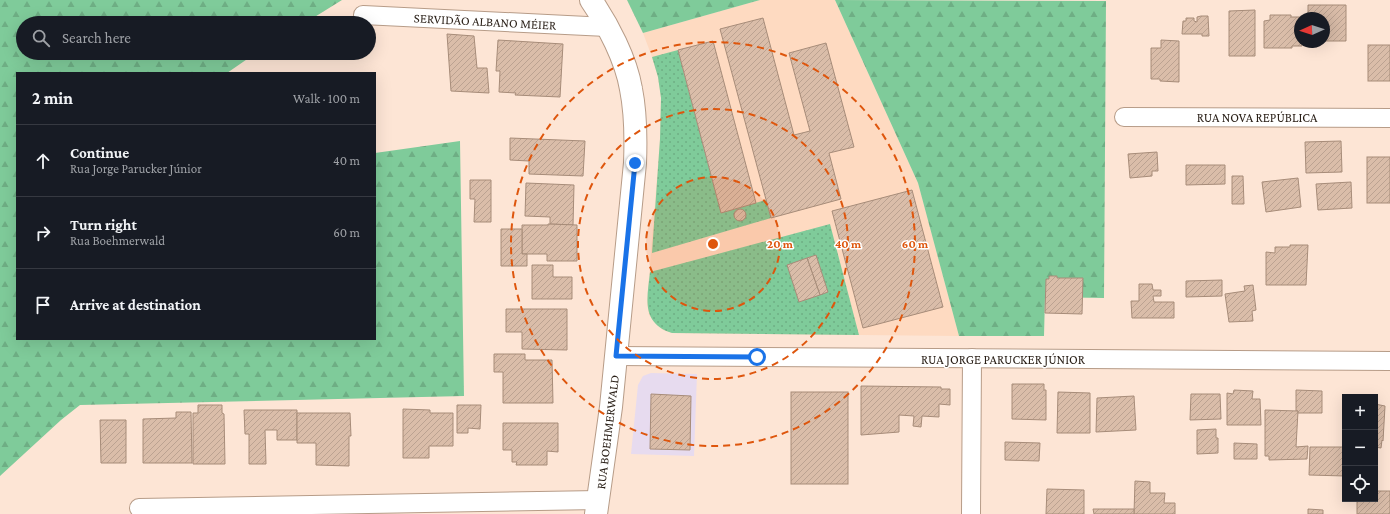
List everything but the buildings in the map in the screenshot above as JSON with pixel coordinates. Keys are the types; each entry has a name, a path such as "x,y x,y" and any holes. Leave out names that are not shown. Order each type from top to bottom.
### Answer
{"main road":[{"name":"RUA BOEHMERWALD","path":"590,0 607,27 621,54 631,88 636,127 635,163 611,407 597,507"}],"street":[{"name":"SERVIDÃO ALBANO MÉIER","path":"364,15 607,27"},
{"name":"RUA NOVA REPÚBLICA","path":"1124,117 1390,118"},
{"name":"RUA JORGE PARUCKER JÚNIOR","path":"616,356 1390,361"},
{"path":"970,514 972,358"},
{"path":"139,508 597,507"}],"shaded area":[{"path":"760,0 835,0 918,183 959,336 672,333 663,330 649,315 647,303 660,139 661,98 658,77 643,33"},
{"path":"651,373 697,374 694,456 631,454 638,385 643,376"}],"green space":[{"path":"0,0 342,0 316,16 16,16 16,60 246,60 228,72 16,72 16,340 376,340 376,153 460,141 464,396 80,405 61,420 0,476"},
{"path":"627,0 760,0 643,33"},
{"path":"835,0 1106,1 1104,298 1045,297 1044,336 959,336 918,183"},
{"path":"678,50 721,213 766,200 771,218 652,253 660,139 661,98 658,77 652,57"},
{"path":"830,224 859,335 672,333 662,329 655,323 651,316 647,301 650,272"}],"route":[{"path":"635,163 616,356 757,357"}]}
